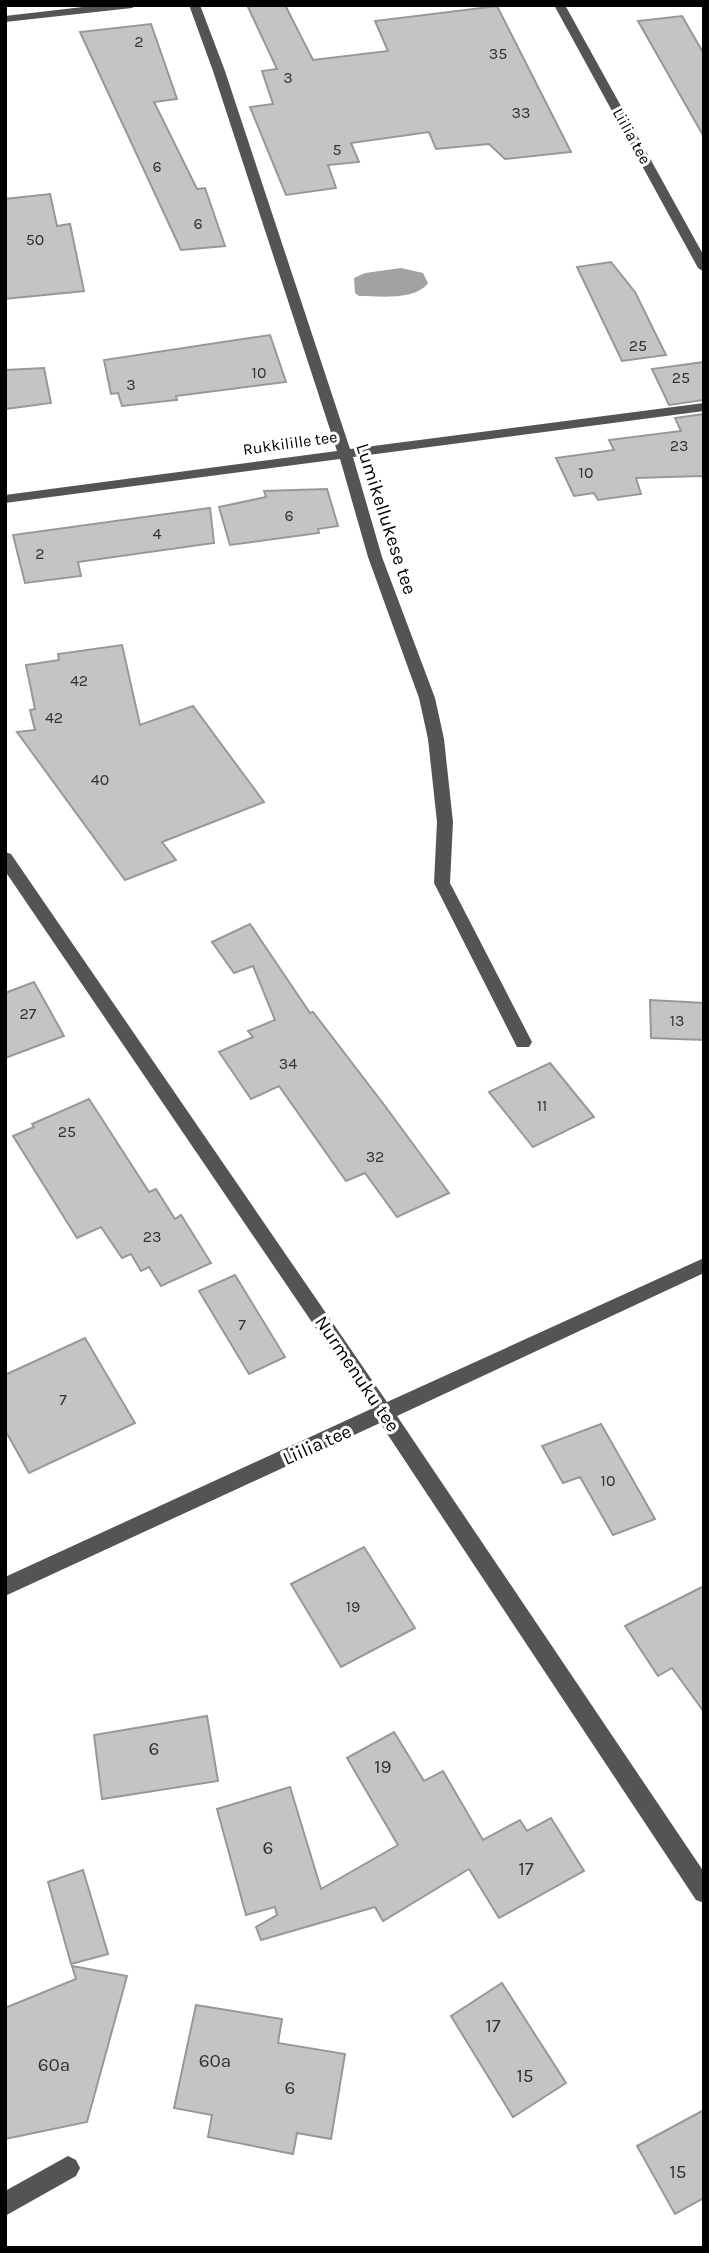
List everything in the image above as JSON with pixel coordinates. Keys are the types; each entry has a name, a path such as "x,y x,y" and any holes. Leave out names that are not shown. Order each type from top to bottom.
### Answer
{"street":[{"path":"5,19 132,5"},
{"name":"Lumikellukese tee","path":"194,5 219,71 333,424 345,453 375,558 427,698 436,739 445,822 442,883 523,1042"},
{"name":"Liilia tee","path":"559,5 704,268"},
{"name":"Rukkilille tee","path":"5,499 704,407"},
{"name":"Nurmenuku tee","path":"5,858 385,1414 704,1892"},
{"name":"Liilia tee","path":"5,1587 704,1265"},
{"path":"5,2204 68,2168"}],"shaded area":[{"path":"401,268 423,273 428,283 415,293 406,295 359,296 355,293 354,278 365,273"}],"building":[{"path":"247,5 285,5 313,60 388,51 375,21 497,6 571,152 505,159 489,144 436,149 429,132 351,143 359,162 328,165 336,188 286,195 250,107 273,104 262,71 277,69"},
{"path":"682,16 704,54 704,137 638,21"},
{"path":"151,24 177,99 154,102 197,189 205,188 225,246 181,250 80,32"},
{"path":"50,194 57,226 70,224 84,291 5,299 5,199"},
{"path":"611,262 635,292 666,355 622,361 577,267"},
{"path":"270,335 286,382 122,406 118,393 111,394 104,360"},
{"path":"704,362 704,400 669,405 652,369"},
{"path":"44,368 51,403 5,409 5,370"},
{"path":"704,414 704,481 702,476 636,478 641,494 598,500 594,493 574,496 556,458 614,450 609,440 681,431 675,418"},
{"path":"327,489 338,526 318,529 319,533 230,545 219,507 266,497 264,491"},
{"path":"210,508 214,543 78,562 81,576 25,583 13,535"},
{"path":"122,645 140,725 193,706 264,802 162,842 176,860 125,880 17,732 35,730 30,710 35,709 26,665 59,660 58,654"},
{"path":"250,924 310,1013 313,1012 449,1193 397,1217 365,1173 346,1181 279,1086 251,1099 219,1052 253,1037 248,1031 275,1020 253,966 234,973 212,942"},
{"path":"34,982 64,1036 5,1058 5,993"},
{"path":"650,1000 704,1003 704,1040 651,1038"},
{"path":"550,1063 594,1117 533,1147 489,1092"},
{"path":"89,1099 149,1192 156,1189 175,1219 181,1215 211,1263 161,1286 149,1267 141,1271 131,1254 122,1258 101,1227 77,1238 13,1136 34,1127 32,1124"},
{"path":"235,1275 285,1357 249,1374 199,1291"},
{"path":"85,1338 135,1423 29,1473 5,1430 5,1375"},
{"path":"601,1424 655,1519 613,1535 580,1477 563,1483 542,1446"},
{"path":"364,1547 415,1628 341,1667 291,1584"},
{"path":"704,1586 704,1712 672,1668 658,1676 625,1626"},
{"path":"207,1716 218,1781 102,1799 94,1735"},
{"path":"394,1732 424,1781 443,1771 483,1840 520,1820 527,1831 551,1818 584,1871 499,1918 469,1869 383,1921 375,1907 261,1940 256,1927 277,1915 275,1907 246,1915 217,1809 290,1787 321,1889 398,1845 347,1758"},
{"path":"83,1870 108,1954 71,1964 48,1882"},
{"path":"72,1966 127,1976 87,2122 5,2139 5,2008 76,1979"},
{"path":"502,1983 566,2083 513,2117 451,2016"},
{"path":"196,2005 282,2019 278,2043 345,2054 331,2139 297,2133 293,2154 208,2137 212,2115 174,2108"},
{"path":"704,2110 704,2198 675,2214 637,2146"}]}
